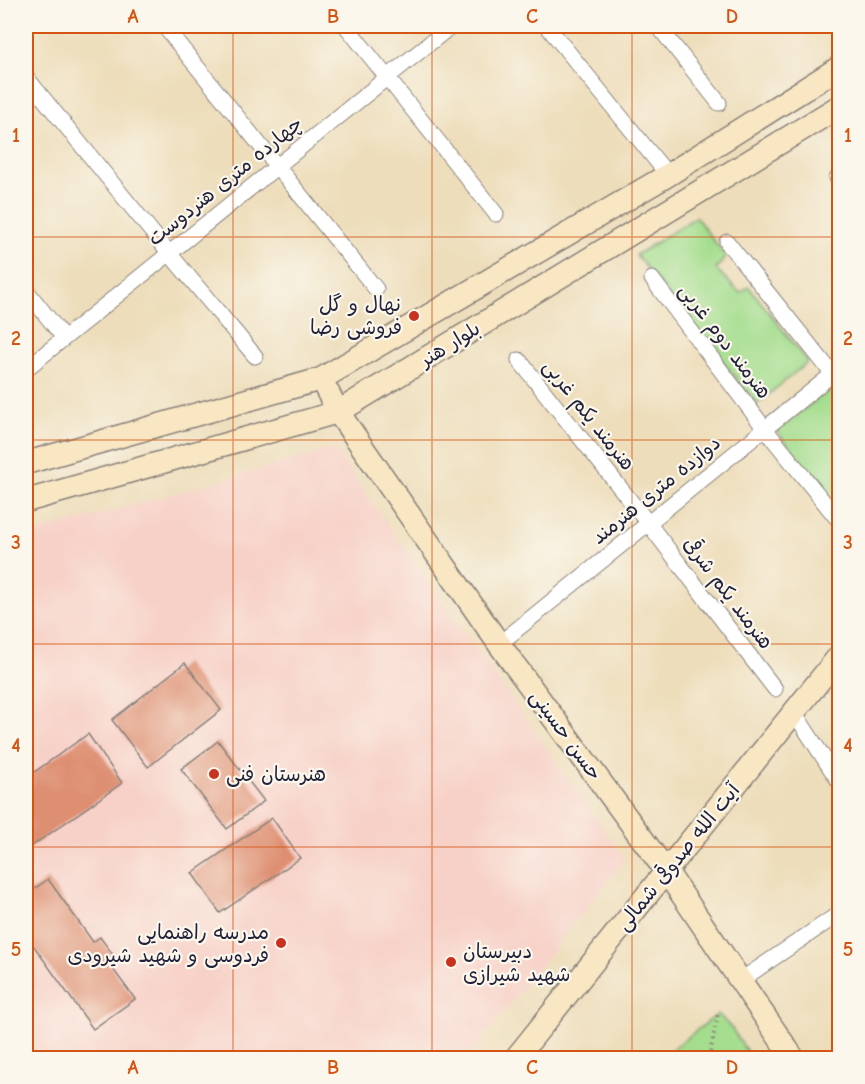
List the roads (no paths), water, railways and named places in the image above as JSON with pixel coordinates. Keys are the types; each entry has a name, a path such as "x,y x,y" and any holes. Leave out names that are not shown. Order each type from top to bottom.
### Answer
{"main road":[{"name":"بلوار هنر","path":"26,462 321,379 668,175 840,67"},
{"name":"بلوار هنر","path":"26,501 338,412 840,106"},
{"name":"حسن حسینی","path":"321,379 338,412 499,644 666,871 793,1059"},
{"name":"آیت الله صدوقی شمالی","path":"516,1059 840,655"}],"street":[{"path":"164,26 376,289"},
{"path":"346,26 496,214"},
{"name":"چهارده متری هنردوست","path":"26,369 451,26"},
{"path":"547,26 668,175"},
{"path":"658,26 719,103"},
{"path":"26,77 255,356"},
{"path":"727,242 837,375"},
{"name":"هنرمند دوم غربی","path":"652,279 765,429 840,522"},
{"path":"26,290 64,338"},
{"name":"هنرمند یکم غربی","path":"519,360 648,523"},
{"name":"دوازده متری هنرمند","path":"499,644 765,429 837,375"},
{"name":"هنرمند یکم شرقی","path":"648,523 775,689"},
{"path":"794,712 840,783"},
{"path":"741,980 840,913"}],"place":[{"name":"نهال و گل فروشی رضا","path":"414,316"},
{"name":"هنرستان فنی","path":"214,774"},
{"name":"مدرسه راهنمایی فردوسی و شهید شیرودی","path":"281,943"},
{"name":"دبیرستان شهید شیرازی","path":"451,962"}]}
